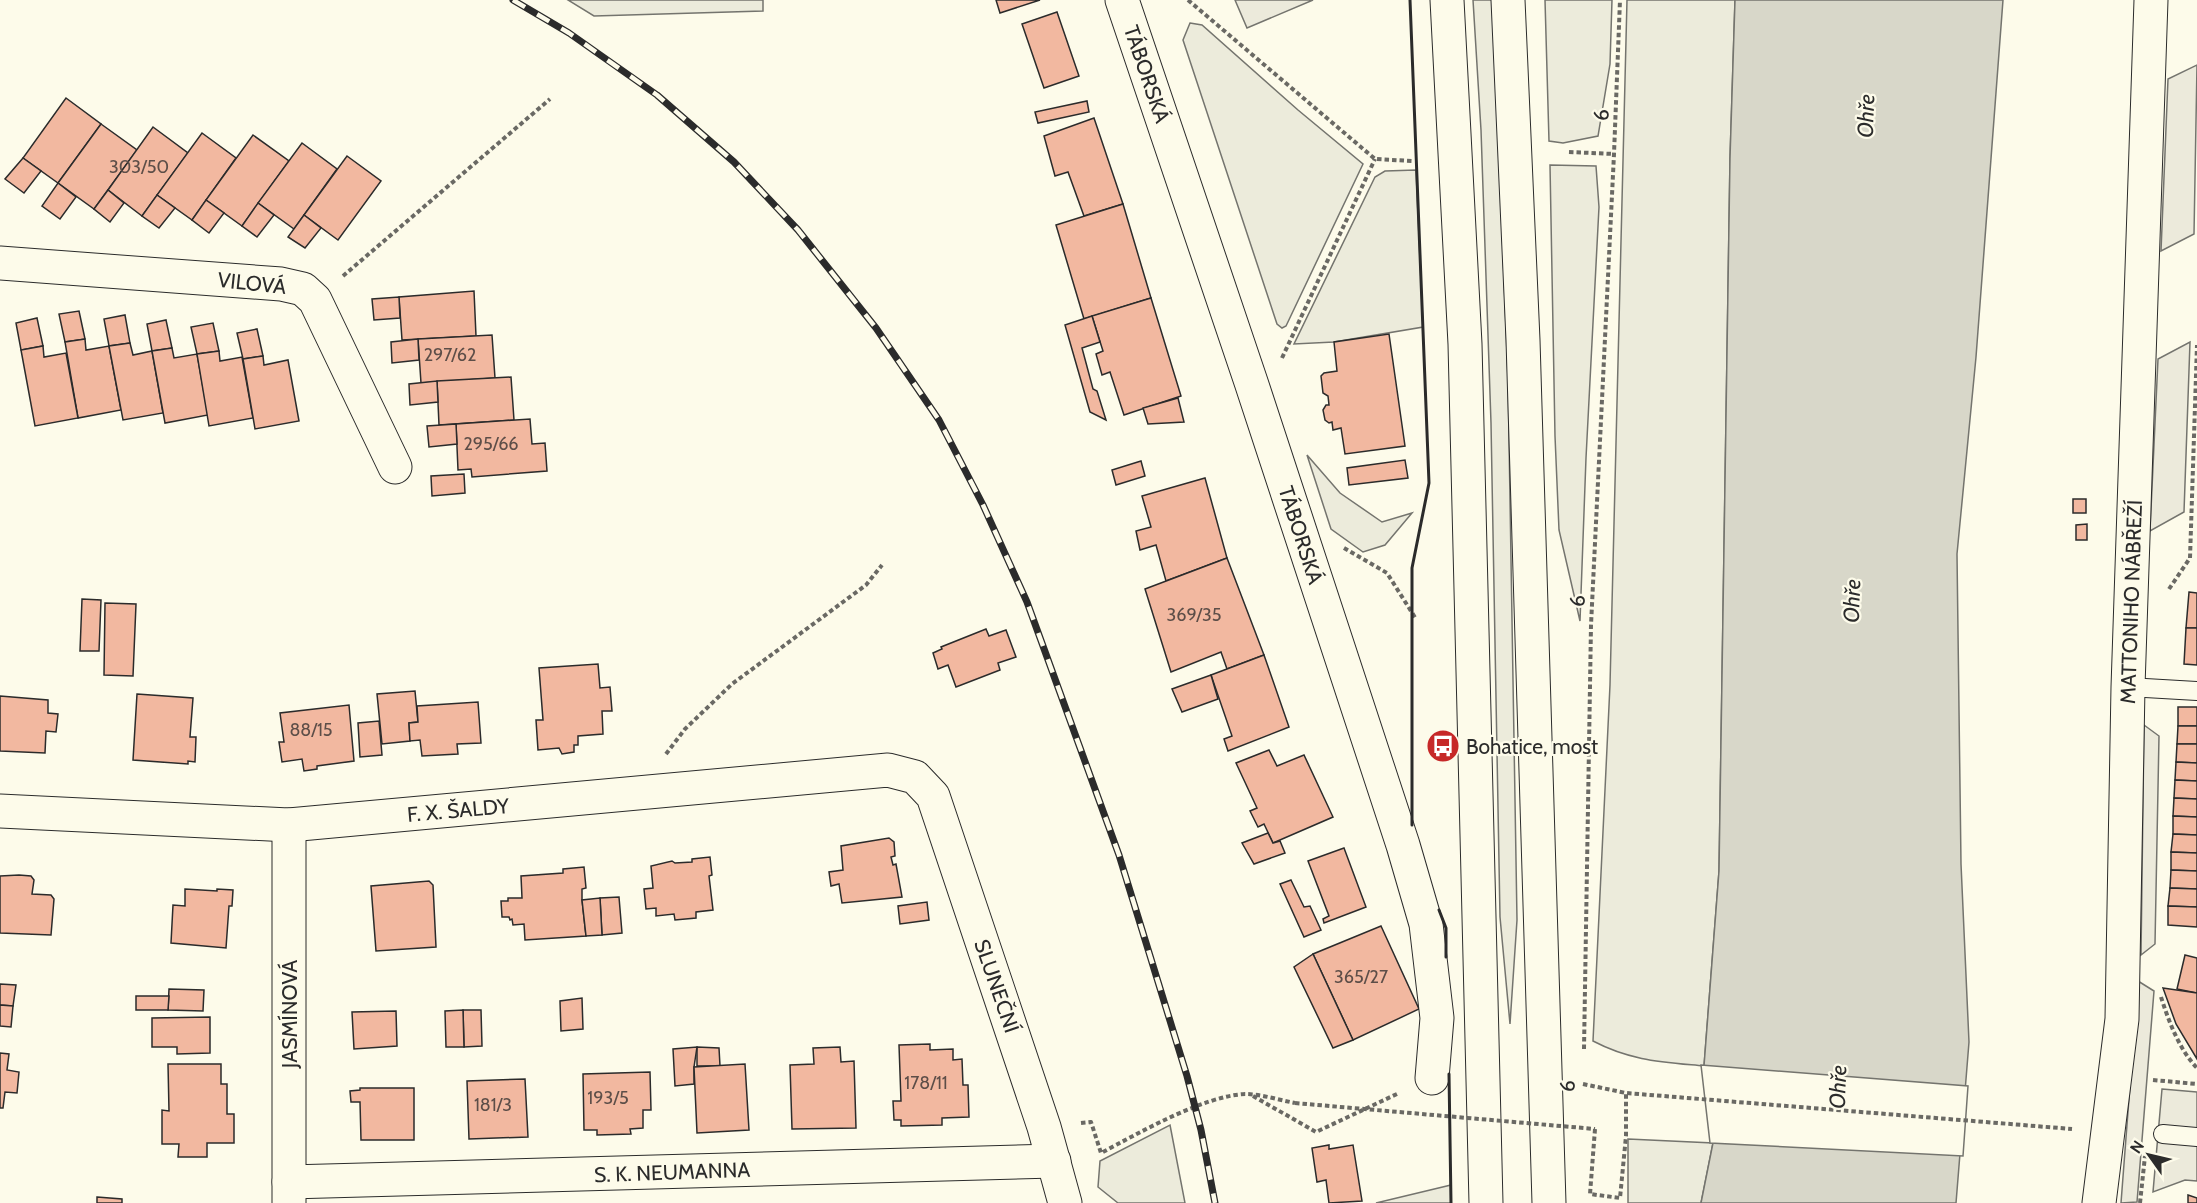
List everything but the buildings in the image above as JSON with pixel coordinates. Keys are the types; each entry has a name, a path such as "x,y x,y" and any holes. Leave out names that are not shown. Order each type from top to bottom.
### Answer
{"main road":[{"name":"TÁBORSKÁ","path":"1122,0 1255,393 1400,834 1426,924 1437,1018 1432,1078"},
{"path":"1447,0 1465,344 1486,1203"},
{"name":"6","path":"1508,0 1523,340 1549,1203"},
{"name":"MATTONIHO NÁBŘEŽÍ","path":"2099,1203 2122,1019 2128,687 2151,0"},
{"name":"VILOVÁ","path":"0,263 281,284 303,289 315,300 395,467"},
{"name":"F. X. ŠALDY","path":"0,811 288,825 888,770 915,777"},
{"name":"SLUNEČNÍ","path":"915,777 933,796 1044,1127 1065,1203"},
{"name":"JASMÍNOVÁ","path":"288,825 289,1193"},
{"name":"S. K. NEUMANNA","path":"289,1193 1054,1161"}],"lane":[{"path":"2128,687 2197,691"},
{"path":"2163,1134 2197,1137"}],"path":[{"path":"1188,0 1375,159 1412,160"},
{"name":"6","path":"1584,1050 1591,625 1620,0"},
{"path":"315,300 550,99"},
{"path":"1569,152 1614,154"},
{"path":"1280,366 1282,356 1375,159"},
{"path":"1337,541 1387,573 1416,619"},
{"path":"653,792 666,754 685,729 732,684 866,585 882,566"},
{"name":"6","path":"1582,1095 1583,1073"},
{"path":"1249,1094 1316,1132 1432,1078"},
{"path":"2153,1080 2197,1084"},
{"path":"1583,1084 1626,1093 2038,1126"},
{"path":"1044,1127 1091,1122 1101,1153 1167,1119 1228,1095 1249,1094 1295,1103 1595,1130 1590,1194 1620,1198 1626,1136 1626,1093"},
{"path":"1579,1126 1580,1137"}],"shaded area":[{"path":"568,0 763,0 763,11 594,16"},
{"path":"1235,0 1313,0 1247,28"},
{"path":"1473,0 1493,0 1508,379 1517,920 1510,1024 1500,917 1491,423 1481,130"},
{"path":"1545,0 1612,0 1610,64 1598,136 1563,143 1549,141"},
{"path":"1627,0 1735,0 1730,158 1719,871 1704,1066 1634,1057 1593,1041 1610,685"},
{"path":"1190,23 1202,25 1363,164 1286,326 1282,328 1277,324 1183,40"},
{"path":"2197,65 2194,234 2161,251 2168,79"},
{"path":"1550,165 1596,166 1599,207 1580,621 1559,530"},
{"path":"1416,170 1423,327 1334,342 1294,344 1375,177 1385,171"},
{"path":"2190,342 2184,512 2150,531 2158,359"},
{"path":"1307,455 1340,493 1382,522 1412,513 1385,545 1363,552 1331,529"},
{"path":"2144,725 2159,736 2155,944 2141,955"},
{"path":"2138,981 2154,991 2137,1202 2121,1203"},
{"path":"2162,1089 2197,1092 2197,1181 2185,1180 2153,1192"},
{"path":"1170,1125 1185,1203 1118,1203 1098,1187 1100,1161"},
{"path":"1628,1139 1713,1143 1701,1203 1628,1203"},
{"path":"1451,1185 1451,1203 1376,1203"}],"water":[{"name":"Ohře","path":"1735,0 2003,0 1976,357 1957,554 1961,864 1969,1042 1956,1203 1701,1203 1713,1143 1704,1066 1719,871 1730,158"}],"pier":[{"path":"1701,1065 1968,1086 1963,1156 1710,1143"}],"railway":[{"path":"513,0 569,33 657,95 734,162 798,230 876,328 939,420 983,505 1027,602 1119,855 1187,1076 1201,1130 1215,1203"}],"wall":[{"path":"1410,0 1429,483 1412,568 1412,825"},
{"path":"1439,910 1446,928 1446,957"},
{"path":"1449,1074 1451,1203"}],"place":[{"name":"Bohatice, most","path":"1443,746"}]}
